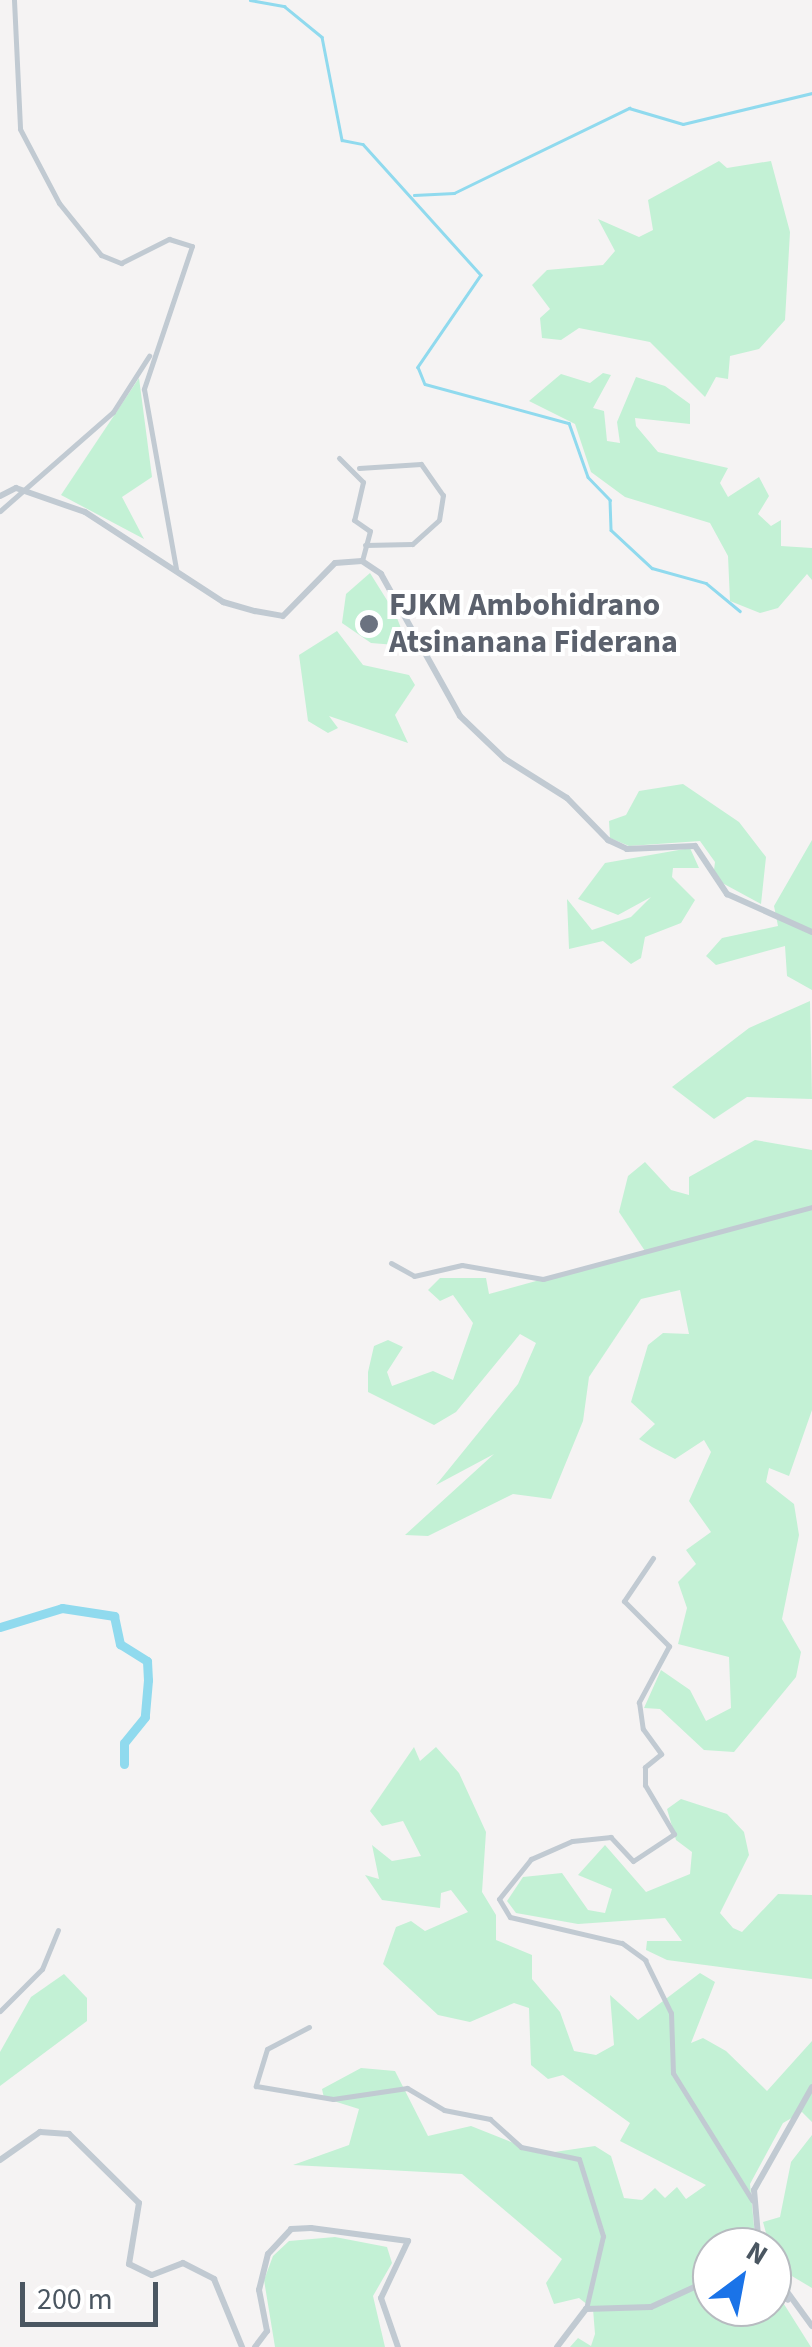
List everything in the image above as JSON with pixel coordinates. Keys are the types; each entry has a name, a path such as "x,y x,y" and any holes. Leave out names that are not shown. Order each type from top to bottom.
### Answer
{"street":[{"path":"14,0 20,129 59,203 101,255 121,263 168,239 192,246 153,350 144,390 176,569"},
{"path":"0,496 16,488 113,412 153,350"},
{"path":"339,458 359,468 421,464 443,494 439,520 412,544 365,545"},
{"path":"359,468 354,520 370,531 362,561"},
{"path":"0,511 16,488"},
{"path":"16,488 85,512 224,602 284,616 335,563 362,561 381,574 460,716 505,759 568,798 608,840 628,849 696,846 727,894 812,932"},
{"path":"391,1263 414,1276 462,1265 543,1279 812,1207"},
{"path":"652,1558 624,1600 669,1646 639,1702 643,1730 661,1754 645,1767 645,1785 674,1834 633,1860 610,1837 572,1842 531,1859 499,1899 510,1917 622,1943 645,1960 671,2014 672,2073 752,2200 756,2227"},
{"path":"0,2011 42,1968 58,1930"},
{"path":"309,2027 267,2049 256,2086 333,2100 407,2088 449,2111 490,2119 521,2147 579,2159 604,2242 586,2308 558,2347"},
{"path":"752,2200 812,2087"},
{"path":"0,2160 40,2132 69,2134 139,2202 128,2264 152,2275 183,2263 214,2279 242,2347"},
{"path":"255,2347 267,2330 260,2290 268,2254 291,2229 311,2228 408,2241 381,2298 398,2347"},
{"path":"586,2308 651,2307 692,2288"},
{"path":"792,2301 812,2326"}],"green space":[{"path":"719,161 727,168 771,161 790,232 785,320 759,349 730,356 728,379 716,377 705,397 650,342 579,328 561,340 542,338 540,318 550,309 532,285 547,270 603,265 615,251 598,219 639,237 653,230 648,200"},
{"path":"603,373 611,375 593,408 604,411 607,441 620,443 617,422 636,377 665,386 690,404 690,424 635,418 636,426 658,452 728,468 720,483 728,497 759,477 769,496 758,514 771,526 781,520 781,546 812,548 812,580 807,574 778,608 760,613 730,601 728,556 710,523 625,497 591,472 575,424 529,401 561,374 590,383"},
{"path":"139,378 152,477 122,497 144,539 61,495"},
{"path":"370,573 395,613 408,646 371,643 342,623 346,594"},
{"path":"337,631 363,665 409,675 415,685 395,715 408,743 329,716 338,728 328,733 308,721 299,655"},
{"path":"683,784 739,822 766,857 761,904 713,878 715,862 700,841 629,846 610,838 609,821 626,815 639,791"},
{"path":"812,840 812,990 787,976 785,946 716,965 706,956 722,938 778,926 774,906"},
{"path":"690,848 699,868 673,868 672,877 695,900 681,923 645,937 641,958 631,964 603,941 569,949 567,899 592,930 631,917 651,897 618,915 578,899 605,863"},
{"path":"810,1001 812,1099 747,1097 714,1119 672,1087 749,1028"},
{"path":"755,1140 812,1150 812,1410 789,1476 769,1468 766,1482 794,1504 799,1535 782,1619 801,1652 796,1677 734,1752 704,1750 660,1709 644,1708 661,1670 690,1690 706,1721 731,1708 729,1657 678,1644 687,1608 678,1582 696,1564 686,1550 711,1532 689,1501 711,1452 704,1440 675,1459 639,1439 655,1424 631,1402 648,1345 663,1333 689,1334 680,1290 641,1299 589,1377 583,1421 551,1499 513,1494 428,1536 405,1535 494,1454 436,1485 518,1384 536,1343 520,1334 456,1412 434,1425 368,1392 368,1372 374,1346 388,1340 403,1347 387,1372 392,1386 433,1371 453,1380 473,1323 453,1295 440,1301 428,1290 440,1278 486,1278 489,1294 645,1251 619,1212 628,1176 645,1162 671,1190 689,1195 689,1177"},
{"path":"414,1747 420,1761 436,1747 459,1773 486,1832 482,1892 496,1915 496,1940 532,1955 532,1979 560,2012 574,2051 596,2055 614,2045 610,1995 638,2020 700,1973 715,1982 691,2043 703,2038 726,2051 767,2091 812,2041 812,2122 802,2112 783,2123 750,2184 754,2227 692,2227 692,2327 792,2327 792,2317 811,2347 570,2347 578,2338 591,2346 595,2334 593,2309 579,2298 554,2304 546,2283 562,2259 462,2174 293,2165 349,2145 359,2109 324,2098 322,2089 361,2068 395,2071 428,2136 471,2126 541,2154 595,2146 611,2156 624,2198 642,2200 655,2188 665,2198 677,2187 686,2199 706,2185 620,2141 630,2123 563,2075 548,2079 531,2065 529,2008 514,2003 470,2022 438,2015 383,1964 396,1927 411,1921 425,1931 468,1912 451,1890 441,1893 440,1908 382,1900 365,1875 379,1879 372,1845 392,1861 421,1856 403,1821 382,1826 370,1811"},
{"path":"681,1799 727,1814 744,1832 749,1855 720,1913 733,1928 742,1932 778,1894 812,1895 812,1979 667,1960 646,1950 647,1941 682,1941 665,1918 578,1924 516,1913 507,1901 523,1877 562,1873 588,1910 605,1913 612,1889 578,1875 605,1845 646,1892 690,1874 692,1852 676,1840 667,1809"},
{"path":"64,1974 87,1998 87,2021 0,2086 0,2052 31,1997"},
{"path":"812,2135 812,2288 792,2276 792,2227 764,2227 763,2222 780,2217 791,2162"},
{"path":"335,2237 387,2247 392,2263 373,2296 385,2347 275,2347 264,2280 273,2256 289,2241"}],"waterway":[{"path":"250,0 284,6 322,37 342,140 363,144 481,275 418,367 425,384 569,423 588,477 610,500 611,530 652,568 706,583 740,611"},
{"path":"414,195 454,193 629,108 683,124 812,93"},
{"path":"0,1627 62,1608 114,1616 120,1644 147,1661 145,1717 124,1743 124,1764"}],"place":[{"name":"FJKM Ambohidrano Atsinanana Fiderana","path":"369,624"}]}
